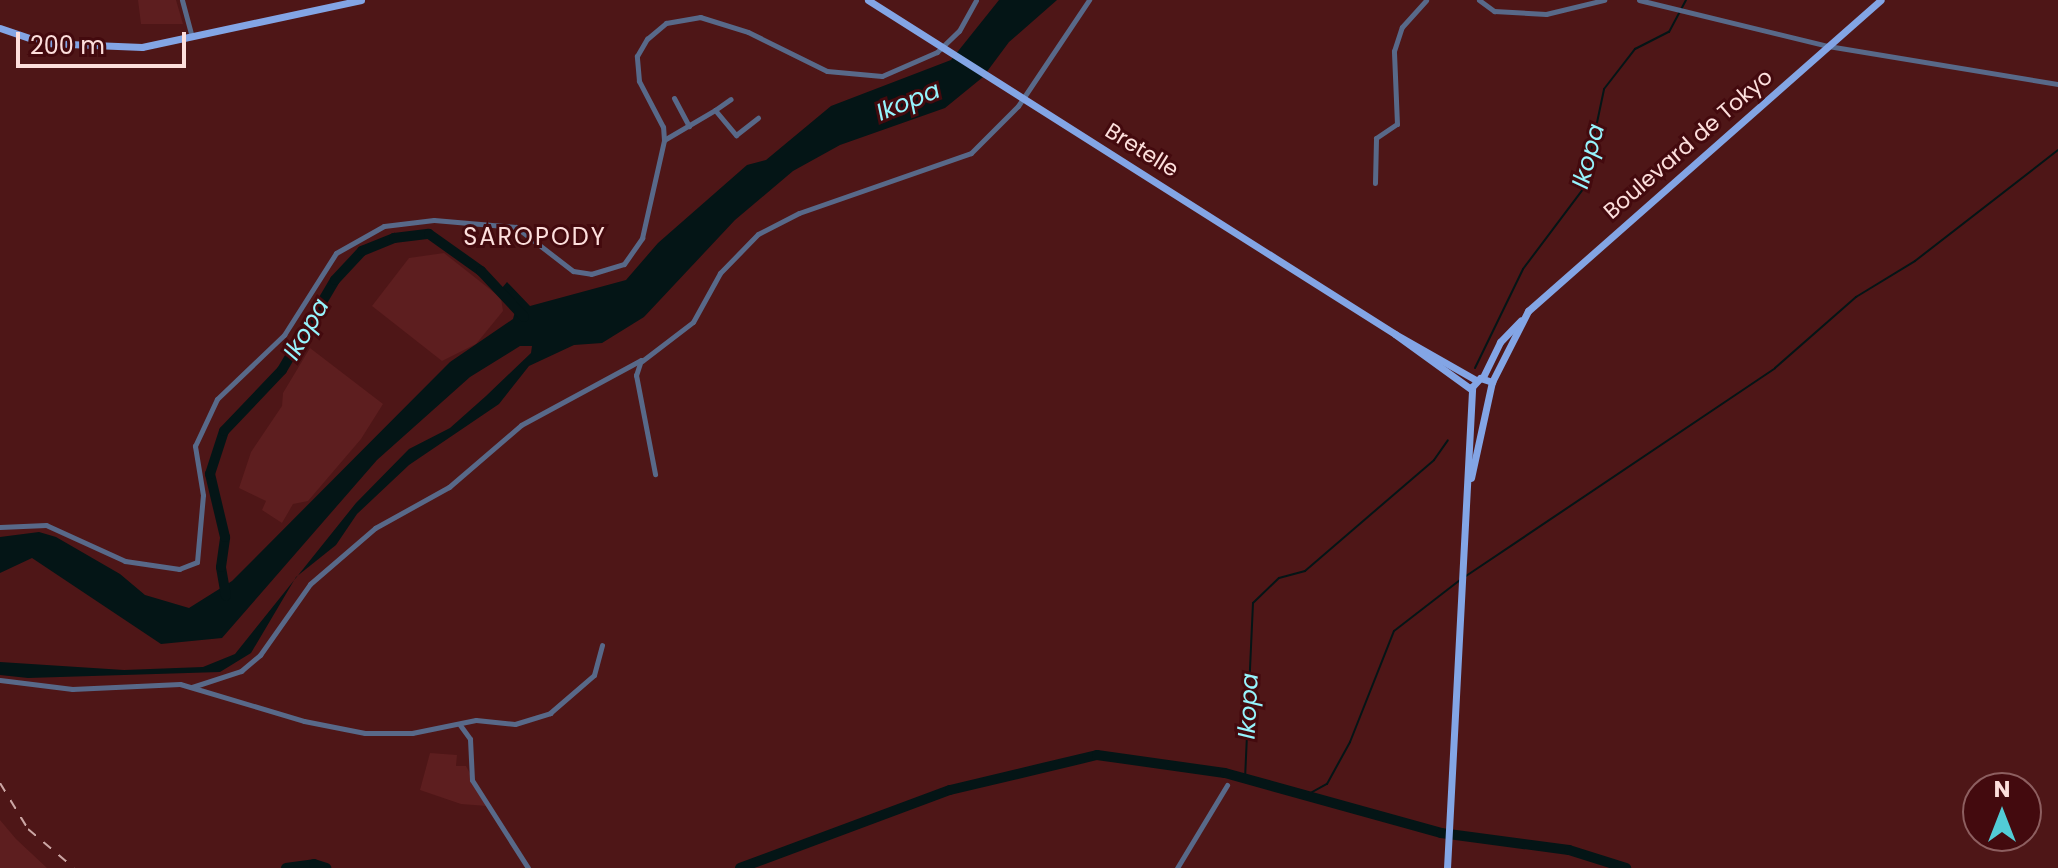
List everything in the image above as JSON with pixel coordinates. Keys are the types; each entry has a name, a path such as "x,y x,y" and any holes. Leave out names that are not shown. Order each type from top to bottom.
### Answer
{"main road":[{"path":"0,28 31,40 94,48 142,47 361,0"},
{"name":"Bretelle","path":"868,0 1395,334 1492,382"},
{"name":"Boulevard de Tokyo","path":"1473,392 1500,342 1594,249 1881,0"},
{"name":"Boulevard de Tokyo","path":"1471,478 1486,399 1494,390 1492,382 1523,319"},
{"name":"Bretelle","path":"1395,334 1401,343 1486,399"},
{"path":"1447,868 1471,478 1473,392"}],"street":[{"path":"182,0 192,38"},
{"path":"0,527 46,525 118,560 191,566 200,551 198,435 226,387 269,350 303,310 336,253 384,226 434,220 516,227 573,271 611,270 637,252 664,140 663,127 639,81 637,56 654,31 680,17 700,17 748,32 827,71 867,76 893,74 946,48 976,0"},
{"path":"636,375 646,354 665,347 693,322 720,273 758,234 799,213 971,153 1025,97 1089,0"},
{"path":"1375,183 1376,138 1397,124 1394,51 1402,27 1426,0"},
{"path":"1479,0 1494,11 1546,14 1567,13 1604,0"},
{"path":"1639,0 1828,46 2058,84"},
{"path":"674,98 689,126"},
{"path":"664,140 731,99"},
{"path":"715,110 736,135 758,118"},
{"path":"0,680 72,689 192,687 241,671 260,655 310,584 375,528 449,487 521,425 641,360 636,375 655,474"},
{"path":"192,687 365,733 460,725 476,720 515,724 550,713 594,675 602,645"},
{"path":"211,694 212,682"},
{"path":"460,725 470,739 472,780 528,868"},
{"path":"1177,868 1227,785"}],"shaded area":[{"path":"138,0 176,0 183,24 141,24"},
{"path":"444,253 501,298 503,311 476,344 442,361 372,306 409,258"},
{"path":"310,348 383,404 361,439 308,501 293,504 282,523 262,510 266,501 239,488 251,452 282,406 283,393"},
{"path":"430,753 457,755 456,766 466,766 487,806 461,804 420,790"},
{"path":"0,820 16,839 47,868 0,868"}],"water":[{"path":"999,0 1057,0 1009,42 983,77 945,108 840,145 793,171 735,220 644,317 602,343 574,345 529,366 499,404 409,465 357,514 336,545 298,575 356,503 409,449 450,428 531,353 532,346 520,346 470,377 377,460 222,638 161,644 32,558 0,573 0,537 39,532 56,537 120,574 145,595 189,608 232,581 450,362 513,319 517,304 502,288 507,282 530,306 626,280 658,243 747,165 766,160 831,106 951,60"},
{"path":"294,580 251,653 220,672 28,678 0,675 0,662 124,670 203,667 235,654"}],"waterway":[{"name":"Ikopa","path":"1475,368 1523,269 1583,189 1604,89 1635,49 1669,32 1686,0"},
{"path":"1466,576 1775,368 1856,297 1915,261 2058,150"},
{"name":"Ikopa","path":"226,596 221,567 225,537 210,474 224,431 282,370 335,280 362,251 394,238 429,234 481,271 524,317"},
{"name":"Ikopa","path":"1245,779 1253,603 1279,578 1305,571 1434,460 1448,440"},
{"path":"1305,796 1327,784 1350,742 1394,631 1460,580"},
{"path":"740,868 950,790 1097,755 1225,773 1441,833 1569,850 1626,868"},
{"path":"286,868 314,864 326,868"}],"railway":[{"path":"0,783 28,829 74,868"}],"district":[{"name":"SAROPODY","path":"535,237"}]}
